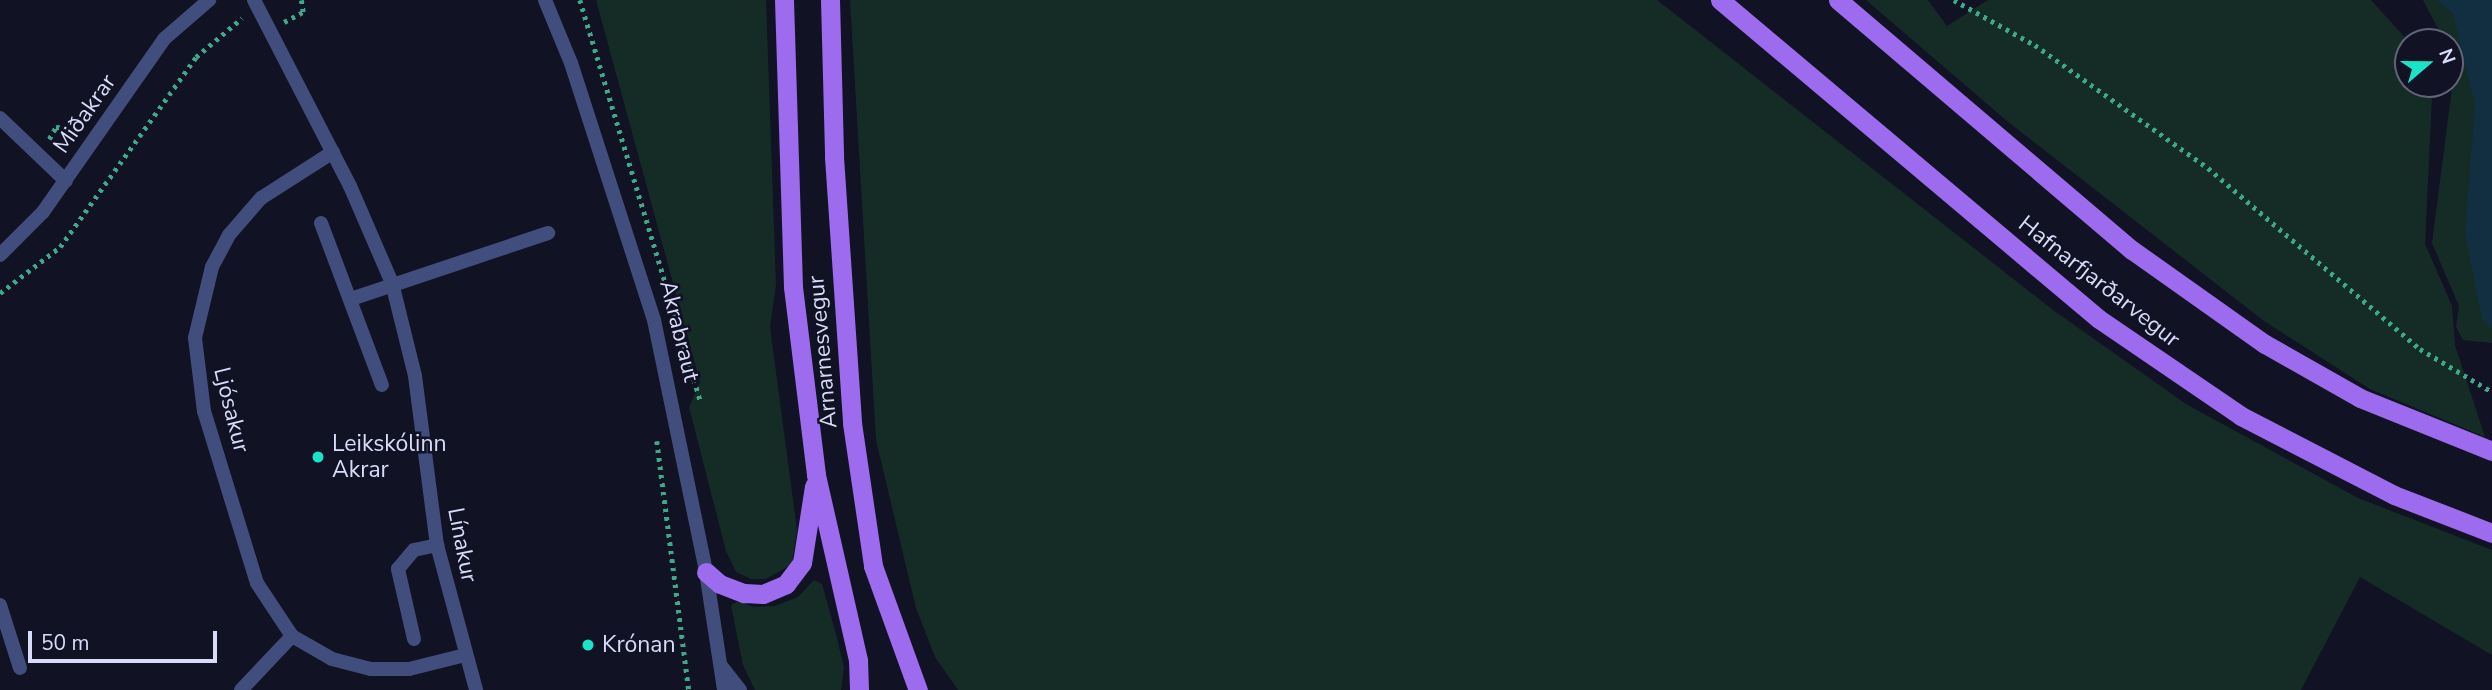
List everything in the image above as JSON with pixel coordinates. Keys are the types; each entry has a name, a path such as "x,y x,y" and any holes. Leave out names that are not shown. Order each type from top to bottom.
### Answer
{"main road":[{"name":"Arnarnesvegur","path":"784,0 793,287 816,475 859,660 859,690"},
{"name":"Arnarnesvegur","path":"830,0 843,313 855,448 873,566 918,690"},
{"path":"1706,0 1755,32"},
{"name":"Hafnarfjarðarvegur","path":"1720,0 2099,319 2231,409 2394,495 2492,533"},
{"name":"Hafnarfjarðarvegur","path":"1839,0 2132,250 2265,344 2360,398 2492,451"},
{"path":"706,572 720,584 744,593 772,592 786,584 802,563 816,475"}],"street":[{"name":"Miðakrar","path":"0,255 25,233 66,181 164,39 209,0"},
{"name":"Línakur","path":"254,0 333,152 392,283 417,387 436,545 476,690"},
{"name":"Akrabraut","path":"545,0 555,20"},
{"name":"Akrabraut","path":"551,0 555,20 654,320 706,572 724,690"},
{"path":"0,118 66,181"},
{"name":"Ljósakur","path":"333,152 280,183 229,235 203,290 195,338 198,387 250,566 265,600 292,636 332,659 371,669 409,669 465,655"},
{"path":"321,223 382,385"},
{"path":"351,299 392,283 548,233"},
{"path":"414,639 398,569 414,550 436,545"},
{"path":"0,605 20,668"},
{"path":"241,690 292,636"},
{"name":"Akrabraut","path":"719,663 740,690"}],"path":[{"path":"0,293 60,247 196,57 221,32 242,18 253,20 265,32 270,30 303,12 301,0"},
{"path":"580,0 701,403"},
{"path":"1954,0 2035,45 2208,168 2420,349 2492,392"},
{"path":"1963,0 1966,6"},
{"path":"656,437 689,690"}],"green space":[{"path":"596,0 766,0 776,285 770,327 797,530 792,564 766,579 751,579 736,572 726,551 689,407 700,382"},
{"path":"850,0 1657,0 2053,310 2186,404 2358,498 2492,550 2492,655 2360,577 2301,690 958,690 935,657 916,608 876,440"},
{"path":"1866,0 1928,0 1947,26 1988,0 2371,0 2396,28 2394,28 2394,98 2432,98 2425,244 2452,306 2455,345 2485,437 2370,389 2264,321 2007,121"},
{"path":"2423,0 2492,0 2492,343 2463,340 2456,327 2459,306 2432,243 2451,98 2464,98 2464,28 2438,28"},
{"path":"814,580 822,584 837,638 844,668 841,690 755,690 743,665 731,605 739,601 753,607 775,606 798,597"}],"water":[{"path":"2437,0 2492,0 2492,329 2482,319 2465,233 2475,105 2464,60 2464,28 2456,28 2453,14"}],"place":[{"name":"Leikskólinn Akrar","path":"318,457"},
{"name":"Krónan","path":"588,645"}]}
